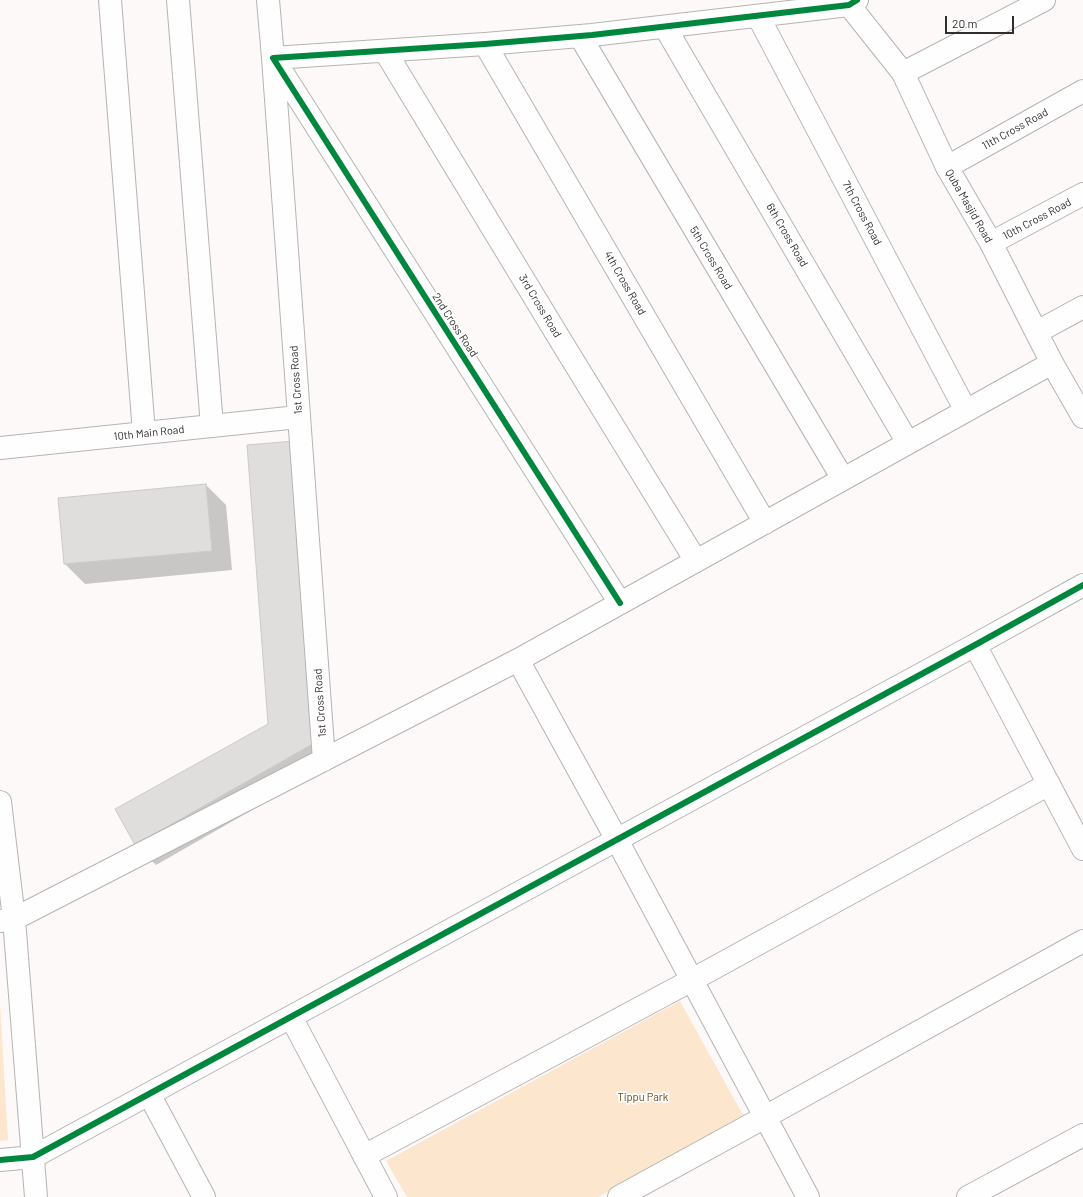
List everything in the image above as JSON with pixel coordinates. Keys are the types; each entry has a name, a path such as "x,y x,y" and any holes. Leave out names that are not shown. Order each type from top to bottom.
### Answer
{"street":[{"path":"110,0 144,433"},
{"path":"178,0 212,426"},
{"name":"1st Cross Road","path":"268,0 324,760"},
{"path":"903,73 1044,0"},
{"path":"273,58 580,36 758,16 851,2"},
{"name":"Quba Masjid Road","path":"851,2 903,73 947,167 991,244 1052,363 1082,414"},
{"name":"7th Cross Road","path":"758,16 966,411"},
{"name":"6th Cross Road","path":"665,26 908,443"},
{"name":"5th Cross Road","path":"580,36 843,479"},
{"name":"4th Cross Road","path":"484,44 765,523"},
{"name":"3rd Cross Road","path":"385,51 696,561"},
{"name":"2nd Cross Road","path":"273,58 620,603"},
{"name":"11th Cross Road","path":"947,167 1083,91"},
{"name":"10th Cross Road","path":"991,244 1083,194"},
{"path":"1037,332 1083,307"},
{"path":"7,920 518,660 1052,363"},
{"name":"10th Main Road","path":"0,448 298,417"},
{"path":"0,1160 33,1157 975,645 1083,584"},
{"path":"975,645 1083,849"},
{"path":"518,660 617,840 808,1197"},
{"path":"364,1156 692,980 1049,784"},
{"path":"0,802 7,920 36,1197"},
{"path":"619,1197 1083,941"},
{"path":"291,1017 386,1197"},
{"path":"149,1094 204,1197"},
{"path":"968,1197 1083,1135"}],"green space":[{"name":"Tippu Park","path":"680,1001 744,1117 598,1197 407,1197 386,1161"},
{"path":"0,1004 8,1140 0,1141"}],"building":[{"path":"294,441 316,742 135,845 115,809 268,724 247,445"},
{"path":"206,484 212,551 64,564 58,498"}],"cycle path":[{"path":"620,603 273,58 485,44 592,35 849,5 857,0"},
{"path":"0,1160 33,1157 1083,585"}]}
